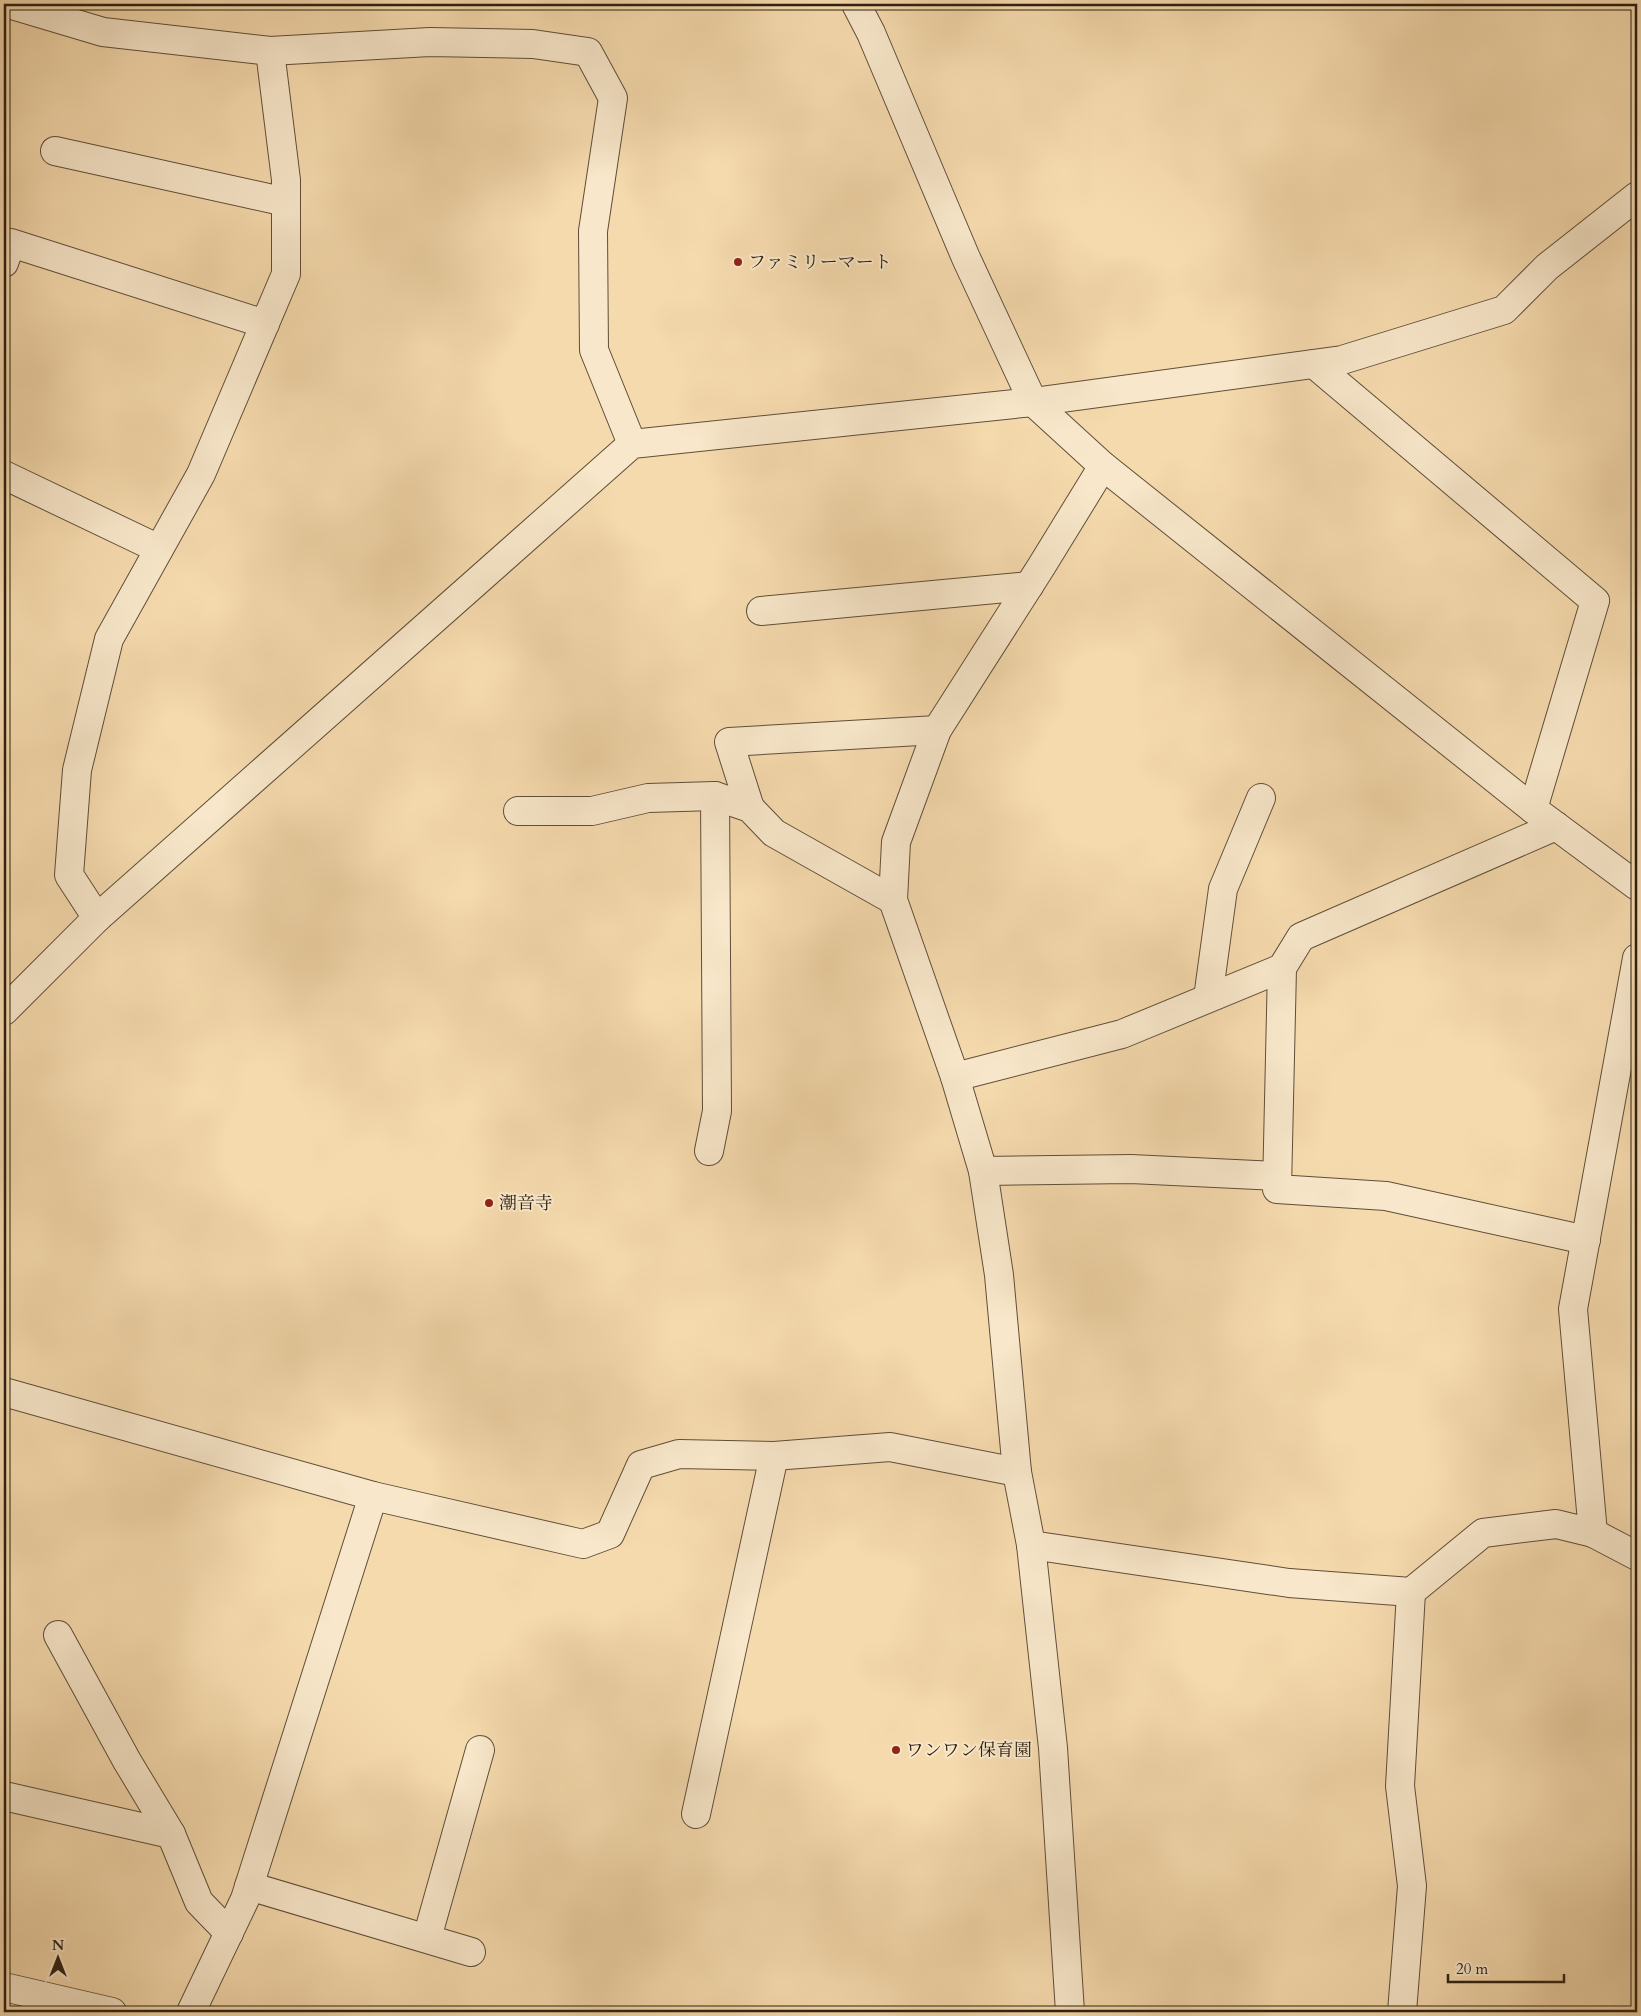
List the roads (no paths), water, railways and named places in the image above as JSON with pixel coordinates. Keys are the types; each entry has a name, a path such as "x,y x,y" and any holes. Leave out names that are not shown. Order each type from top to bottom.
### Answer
{"street":[{"path":"9,4 103,32 270,51 430,42 533,44 588,52 612,98 593,231 594,350 632,444"},
{"path":"856,4 871,33 966,258 1033,402 1103,466 1533,809 1637,886"},
{"path":"96,918 69,874 77,770 109,639 202,474 286,274 286,180 270,51"},
{"path":"55,151 286,202"},
{"path":"4,1011 96,918 632,444 1033,402 1342,360 1504,310 1547,267 1637,196"},
{"path":"4,263 11,243 265,324"},
{"path":"1314,364 1595,601 1533,809"},
{"path":"1070,2012 1053,1748 1030,1546 1017,1472 999,1274 983,1170 955,1077 893,900 896,842 937,730 1103,466"},
{"path":"4,475 159,549"},
{"path":"761,611 1029,586"},
{"path":"893,900 774,833 750,808 729,742 937,730"},
{"path":"518,811 592,811 648,798 715,796 750,808"},
{"path":"709,1151 717,1111 715,796"},
{"path":"1208,998 1223,889 1261,798"},
{"path":"1556,826 1301,938 1282,968 1276,1189 1386,1196 1586,1240"},
{"path":"1593,1533 1573,1308 1637,958"},
{"path":"955,1077 1122,1034 1282,968"},
{"path":"983,1170 1131,1169 1277,1176"},
{"path":"4,1392 374,1496 583,1544 610,1534 641,1465 679,1454 774,1456 890,1447 1017,1472"},
{"path":"696,1814 774,1456"},
{"path":"191,2012 245,1899 374,1496"},
{"path":"1030,1546 1289,1583 1411,1592 1483,1533 1556,1524 1593,1533 1637,1556"},
{"path":"1402,2012 1412,1886 1400,1786 1411,1592"},
{"path":"58,1635 127,1761 170,1834 199,1902 229,1933"},
{"path":"427,1938 480,1750"},
{"path":"4,1796 170,1834"},
{"path":"249,1886 471,1952"},
{"path":"4,1987 112,2012"}],"place":[{"name":"ファミリーマート","path":"738,262"},
{"name":"潮音寺","path":"489,1203"},
{"name":"ワンワン保育園","path":"896,1750"}]}
